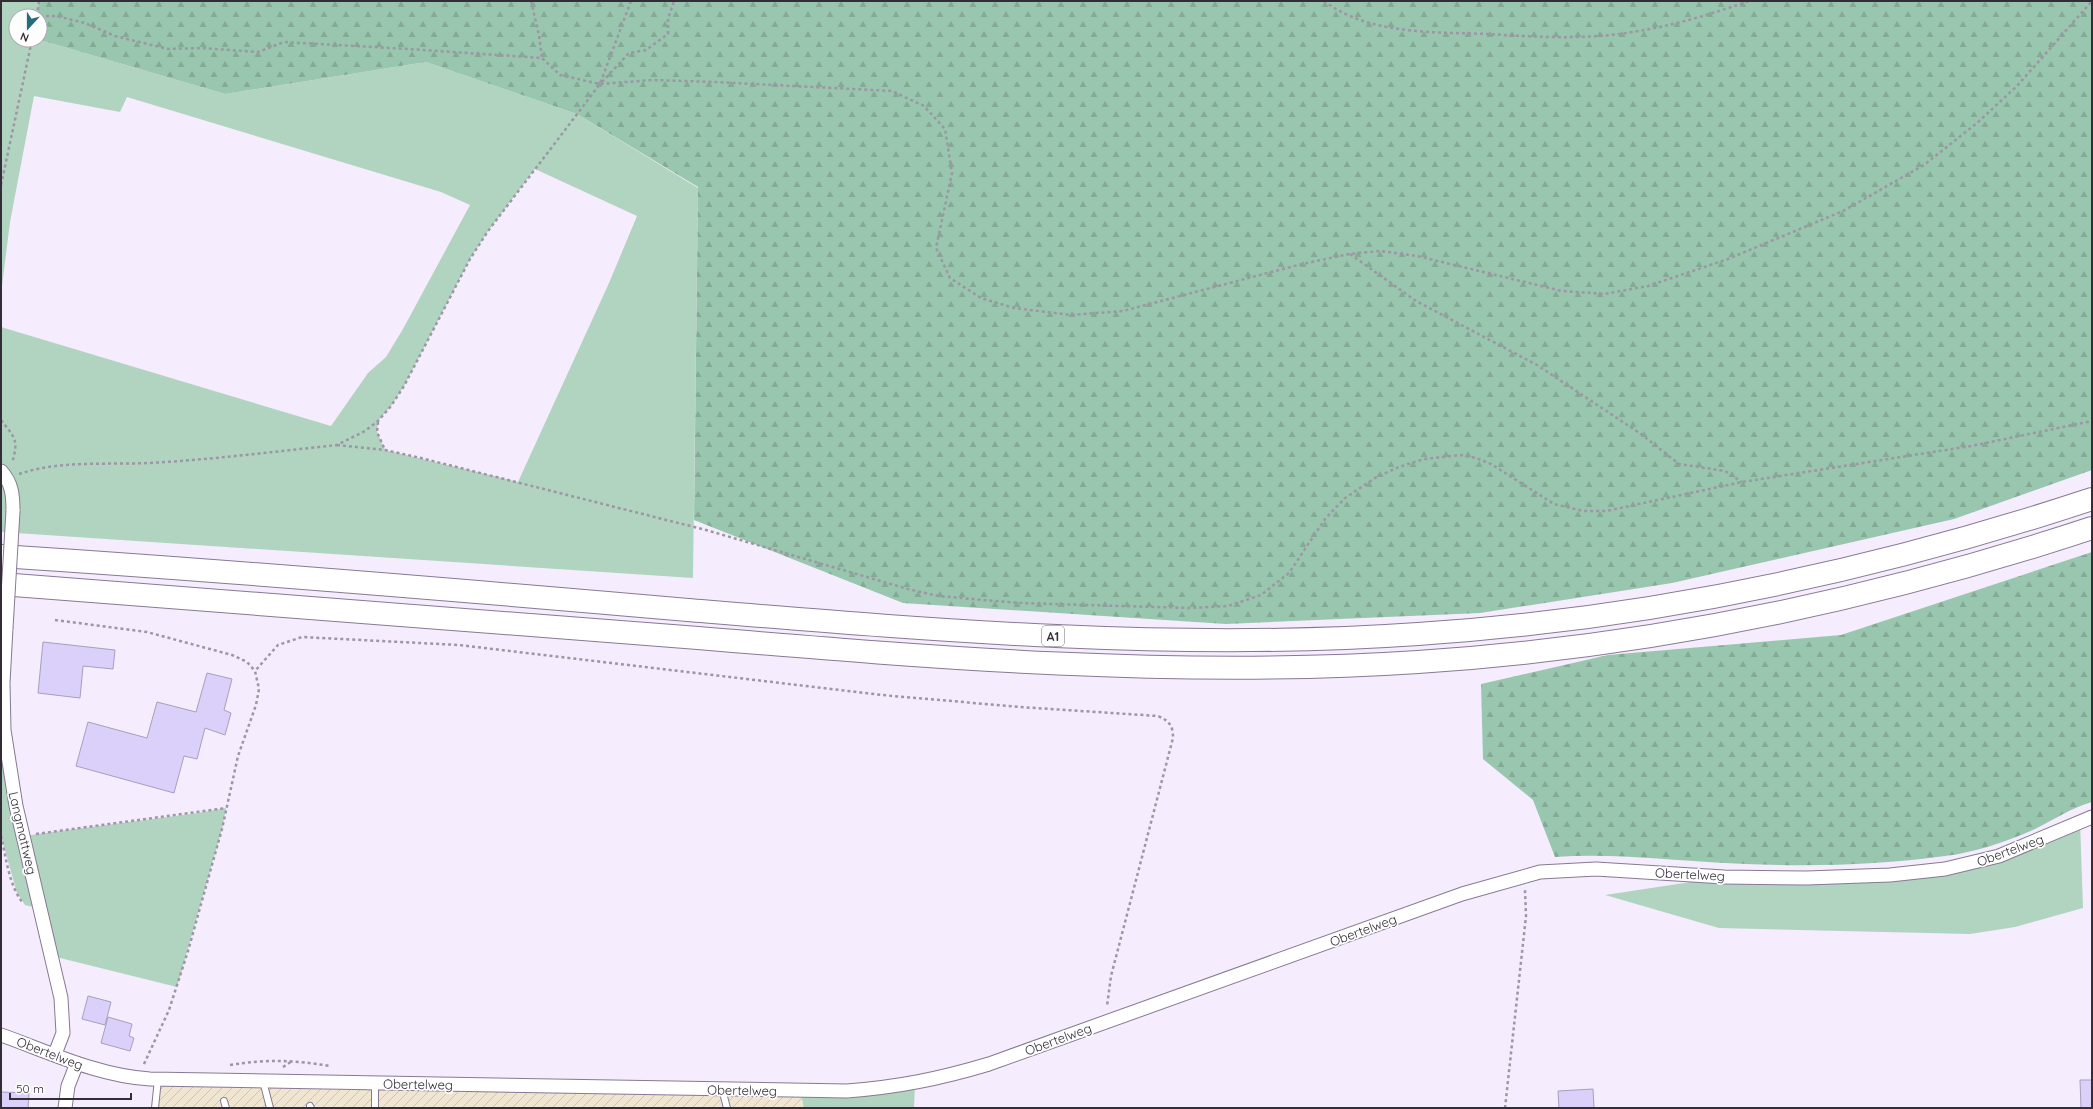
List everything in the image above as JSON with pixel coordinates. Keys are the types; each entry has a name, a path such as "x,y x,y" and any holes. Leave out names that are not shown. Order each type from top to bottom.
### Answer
{"highway":[{"name":"A1","path":"1,556 326,580 941,630 1159,640 1326,639 1434,633 1520,625 1613,614 1720,596 1841,571 1932,548 2092,499"},
{"name":"A1","path":"1,584 300,606 939,658 1115,666 1282,668 1378,665 1464,659 1587,645 1680,631 1810,606 1889,588 1981,563 2092,528"}],"street":[{"name":"Langmattweg","path":"4,475 13,494 2,684 4,730 10,777 61,998 64,1023 63,1033 55,1054"},
{"name":"Obertelweg","path":"1,1035 110,1074 138,1079 847,1091 882,1088 933,1080 996,1061 1462,894 1540,872 1596,869 1766,878 1890,875 1945,869 1993,858 2092,817"},
{"path":"65,1108 68,1086 77,1063"}],"lane":[{"path":"155,1108 158,1079"},
{"path":"263,1081 270,1108"},
{"path":"375,1084 375,1108"},
{"path":"722,1089 727,1108"},
{"path":"224,1101 226,1108"}],"path":[{"path":"531,1 539,35 542,58 560,75 600,84 652,80 699,81 892,91 924,106 945,129 952,173 936,248 950,278 981,298 1014,308 1071,315 1124,311 1298,265 1349,254 1380,251 1417,256 1562,291 1604,294 1648,286 1721,261 1843,211 1924,165 1977,123 2017,86 2092,1"},
{"path":"600,84 631,1"},
{"path":"337,444 365,431 378,421 391,406 404,386 450,294 488,231 600,84 629,54 646,50 668,34 668,19 674,1"},
{"path":"1324,1 1337,11 1361,20 1391,27 1433,32 1537,37 1592,37 1633,32 1707,15 1749,1"},
{"path":"48,16 56,16 85,23 115,36 168,49 201,48 258,52 284,42 542,58"},
{"path":"1,184 30,48"},
{"path":"1349,254 1416,301 1537,365 1641,434 1678,464 1725,471 1742,482"},
{"path":"1,420 16,439 17,449 4,475"},
{"path":"378,421 377,432 385,450"},
{"path":"4,475 59,465 151,463 337,444 385,450 706,530 900,587 938,596 1000,602 1166,608 1215,608 1239,603 1261,595 1289,573 1325,519 1345,498 1375,478 1399,467 1424,459 1460,455 1476,458 1491,464 1554,504 1583,511 1606,511 1630,508 1742,482 1971,446 2092,421"},
{"path":"55,620 147,632 232,655 247,662 255,671 258,680 258,694 238,756 222,829 177,987 138,1079"},
{"path":"255,671 278,645 294,638 310,637 459,645 882,695 1020,707 1158,716 1168,721 1173,729 1173,738 1111,976 1107,1007"},
{"path":"23,836 226,808"},
{"path":"1,836 10,871 21,900 25,905 40,908"},
{"path":"1505,1108 1526,916 1524,876"},
{"path":"1100,1010 1114,1005"},
{"path":"294,1061 333,1067"}],"shaded area":[{"path":"158,1079 800,1090 804,1108 155,1108"}],"green space":[{"path":"1,1 39,1 38,8 8,8 8,48 48,48 48,42 225,94 426,62 577,114 698,188 693,578 1,532 1,327 331,426 368,373 386,357 403,329 470,205 441,192 127,97 120,112 34,96 10,222 1,294","holes":["535,169 637,216 609,283 518,482 385,450 377,432 378,421 391,406 404,386 470,259 488,231"]},
{"path":"39,1 2092,1 2092,470 1954,519 1672,583 1480,613 1226,624 903,603 694,520 698,187 577,114 426,62 225,94 48,42 48,8 38,8"},
{"path":"2092,552 2092,802 2078,807 2037,828 2004,842 1969,852 1945,856 1890,862 1834,865 1724,863 1618,856 1555,857 1533,800 1483,759 1481,684 1608,655 1841,635"},
{"path":"1,621 3,683 23,836 226,808 222,829 177,987 52,956 41,909 25,905 17,893 1,836"},
{"path":"2080,821 2083,908 2015,927 1970,934 1719,928 1605,895 1724,877 1945,869"},
{"path":"915,1084 914,1108 804,1108 800,1090"}],"building":[{"path":"43,642 115,650 113,669 83,666 80,698 38,693"},
{"path":"207,673 232,679 224,710 231,713 225,735 205,728 197,759 184,756 174,793 76,766 88,722 147,738 157,702 196,712"},
{"path":"88,996 111,1002 105,1025 82,1019"},
{"path":"108,1017 132,1024 129,1036 134,1038 130,1051 101,1043"},
{"path":"2080,1080 2092,1080 2092,1108 2081,1108"},
{"path":"1593,1089 1594,1108 1559,1108 1558,1091"},
{"path":"1,1092 29,1093 28,1108 1,1108"}]}
